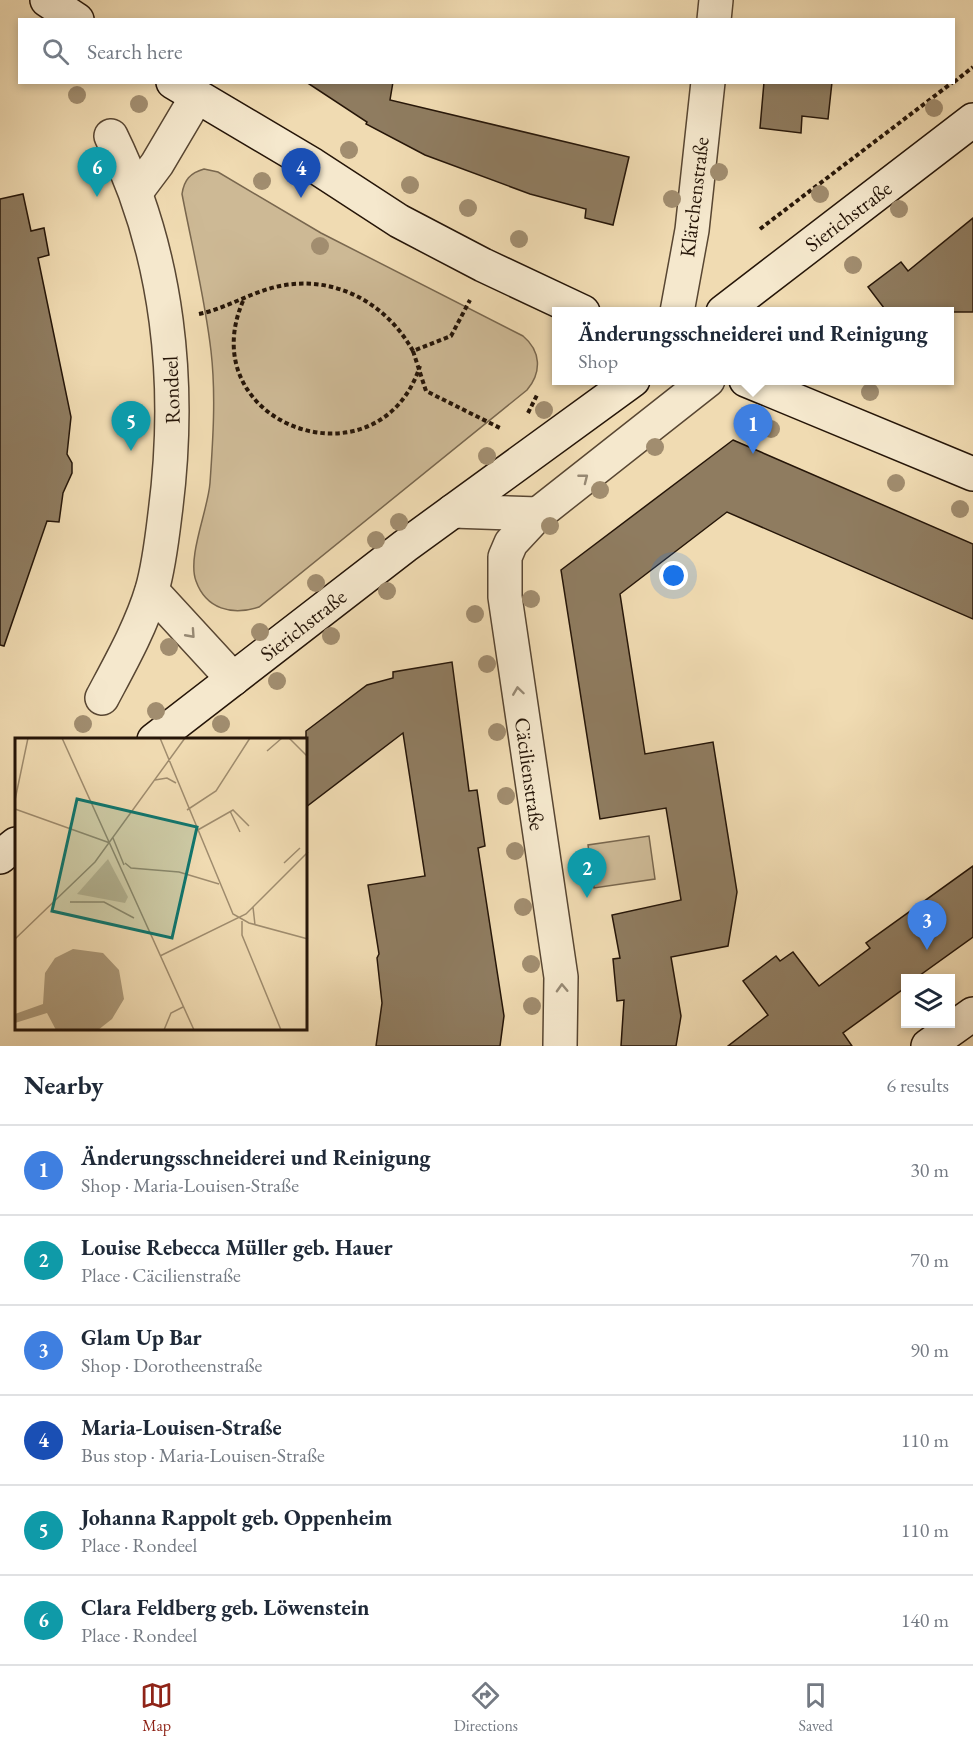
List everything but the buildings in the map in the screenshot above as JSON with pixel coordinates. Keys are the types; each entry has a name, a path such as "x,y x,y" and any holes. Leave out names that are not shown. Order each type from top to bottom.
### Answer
{"street":[{"path":"47,0 73,18"},
{"path":"714,18 716,0"},
{"name":"Klärchenstraße","path":"678,307 692,230 708,84"},
{"path":"136,192 157,164 184,90 313,165 399,221 483,265 572,307"},
{"name":"Sierichstraße","path":"730,307 973,120"},
{"name":"Rondeel","path":"102,698 152,591 169,486 174,419 172,364 149,236 136,192 111,136"},
{"name":"Sierichstraße","path":"157,738 453,511 627,385"},
{"path":"453,511 538,514 703,385"},
{"path":"756,385 855,423 973,474"},
{"name":"Cäcilienstraße","path":"538,514 511,543 505,557 504,575 529,772 561,977 560,1046"},
{"path":"152,591 233,679"},
{"path":"0,857 15,845"},
{"path":"928,1046 973,1014"}],"path":[{"path":"955,80 973,67"},
{"path":"760,229 950,84"},
{"path":"166,321 204,313 267,289 293,284 317,284 341,288 378,308 405,337 420,366 426,391 502,429"},
{"path":"243,300 233,323 233,351 240,375 253,397 266,411 299,429 318,434 345,433 372,424 389,413 405,397 420,366"},
{"path":"413,351 451,336 470,300"}],"shaded area":[{"path":"204,169 218,172 321,233 523,336 533,348 537,362 535,376 527,390 259,607 239,611 221,608 206,598 200,591 194,571 196,547 210,483 213,384 205,312 182,194 188,178"},
{"path":"649,836 655,879 594,888 588,845"}],"place":[{"name":"Clara Feldberg geb. Löwenstein","path":"97,197"},
{"name":"Maria-Louisen-Straße","path":"301,198"},
{"name":"Johanna Rappolt geb. Oppenheim","path":"131,451"},
{"name":"Änderungsschneiderei und Reinigung","path":"753,454"},
{"name":"Louise Rebecca Müller geb. Hauer","path":"587,898"},
{"name":"Glam Up Bar","path":"927,950"}]}
